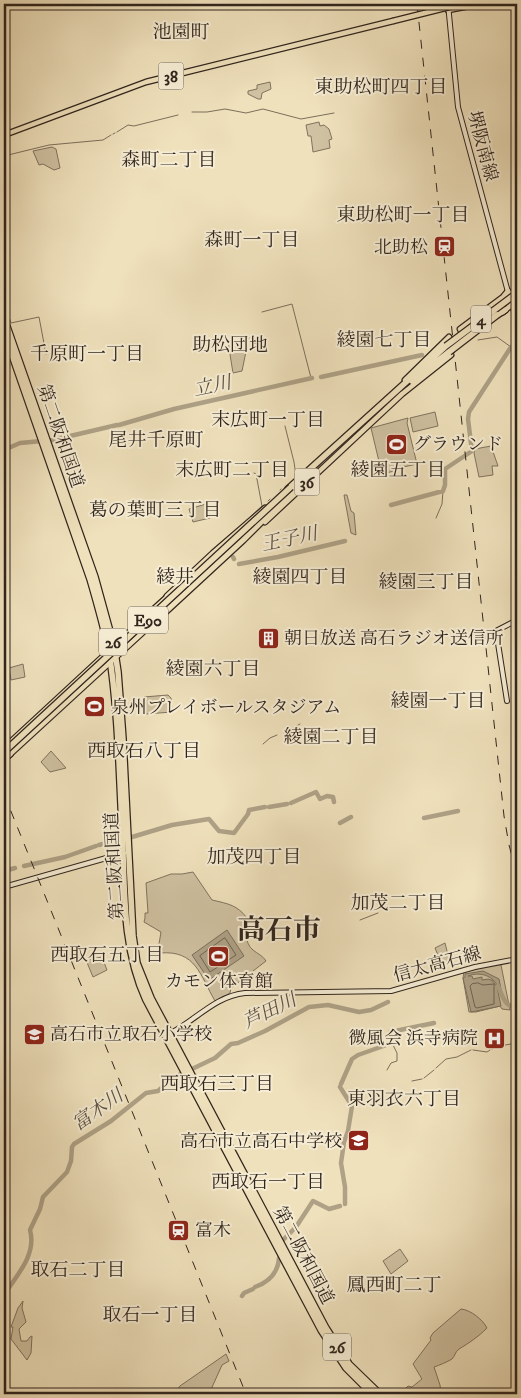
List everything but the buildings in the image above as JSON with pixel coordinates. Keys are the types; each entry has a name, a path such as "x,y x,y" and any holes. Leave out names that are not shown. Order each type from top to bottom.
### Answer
{"highway":[{"name":"4","path":"448,350 517,291"},
{"path":"410,380 446,343 507,295"},
{"name":"4","path":"448,350 517,299"},
{"path":"410,380 504,310"},
{"name":"第二阪和国道","path":"4,318 90,579 109,651 126,853"},
{"name":"第二阪和国道","path":"4,332 95,577 114,646 122,733 128,940 132,964 140,987 326,1328 349,1364 380,1394"},
{"name":"E90","path":"5,750 292,486 410,380 448,350"},
{"name":"E90","path":"4,758 410,380"},
{"path":"149,614 292,486"},
{"path":"165,612 243,540 276,505"},
{"path":"4,758 5,750"},
{"name":"第二阪和国道","path":"167,1035 321,1330 346,1368 372,1394"}],"main road":[{"name":"堺阪南線","path":"448,4 458,107 507,295 517,320"},
{"name":"38","path":"4,135 146,82 461,4"},
{"path":"448,10 480,4"},
{"path":"517,291 504,296 459,331 467,340 517,299"},
{"name":"36","path":"5,750 195,569 297,479 449,337"},
{"name":"36","path":"5,750 41,725 165,612 189,593 448,350"},
{"path":"506,701 497,637 494,632 517,620"},
{"path":"4,887 126,853"},
{"name":"信太高石線","path":"167,1035 232,994 391,991 475,967 517,959"}],"shaded area":[{"path":"270,82 271,89 262,93 261,99 248,94 248,91 257,89 257,85"},
{"path":"319,122 320,126 324,125 329,129 332,139 329,140 330,148 313,152 311,136 308,136 306,125"},
{"path":"52,147 56,149 60,168 54,170 43,164 39,165 33,151"},
{"path":"249,337 242,371 233,373 228,342"},
{"path":"435,412 438,426 413,432 410,418"},
{"name":"グラウンド","path":"408,418 407,423 417,464 394,469 394,471 382,474 371,428"},
{"path":"491,446 498,466 492,466 493,475 479,477 474,453 475,449"},
{"path":"344,495 347,495 351,511 354,513 356,535 351,533"},
{"path":"206,504 210,518 193,522 189,509"},
{"path":"23,664 25,677 11,680 9,668"},
{"path":"168,695 171,698 172,712 146,714 144,697"},
{"path":"51,751 66,768 50,772 41,762"},
{"path":"193,872 212,900 240,910 247,918 245,930 248,944 266,961 231,988 230,993 215,1001 195,966 189,960 172,953 160,953 163,947 159,944 161,932 144,922 145,913 148,913 146,883 171,874"},
{"path":"445,943 450,963 442,965 435,948"},
{"path":"102,957 107,970 93,977 86,960"},
{"path":"501,965 510,1010 502,1009 500,1006 469,1012 463,978 464,972"},
{"path":"400,1249 408,1261 391,1274 383,1261"},
{"path":"23,1301 22,1308 26,1322 19,1329 21,1341 27,1341 32,1336 31,1353 27,1360 11,1339 13,1327 11,1327 18,1308"},
{"path":"461,1309 469,1311 476,1316 487,1328 458,1350 452,1359 434,1367 441,1394 415,1394 406,1388 408,1386 412,1387 422,1379 413,1364 431,1340 430,1338 433,1333"},
{"path":"226,1354 229,1361 222,1365 209,1394 174,1394 180,1386"}],"water":[{"name":"カモン体育館","path":"227,930 244,956 209,980 192,955"},
{"path":"483,971 499,979 501,989 499,990 494,981 487,976 478,974 468,976 472,976 473,979 482,977 482,980 492,980 497,987 501,1006 471,1012 463,978 465,974"}],"waterway":[{"path":"192,112 225,109 246,113 263,109 301,119 334,113"},
{"path":"117,132 128,125 134,126 178,115"},
{"path":"4,156 49,145 103,140 111,135"},
{"path":"4,302 11,323 39,317 46,354"},
{"path":"262,312 292,304 311,378"},
{"path":"478,340 497,337 511,347"},
{"name":"王子川","path":"391,505 443,491 445,469 472,451 468,419 469,412 511,347 517,343"},
{"name":"立川","path":"321,377 422,355"},
{"name":"立川","path":"119,425 174,409 312,378"},
{"name":"立川","path":"4,450 20,443 53,440 117,425"},
{"path":"285,426 296,476"},
{"path":"249,518 262,506 256,474 254,473"},
{"path":"436,518 442,504 443,491"},
{"name":"王子川","path":"239,564 345,541"},
{"path":"284,733 300,724"},
{"path":"263,744 277,735"},
{"path":"291,803 316,792 320,799 327,796 333,797 334,802"},
{"path":"269,807 287,804"},
{"path":"132,837 172,825 209,819 219,831 234,833 249,810 265,807"},
{"path":"424,818 458,811"},
{"path":"340,823 351,817"},
{"path":"99,845 119,840"},
{"path":"24,866 65,857 96,846"},
{"path":"8,870 15,868"},
{"path":"360,920 378,913"},
{"name":"芦田川","path":"498,986 507,1003 517,1008"},
{"name":"芦田川","path":"192,1069 215,1058 231,1044 238,1043 265,1031 309,1007 328,1005 359,1012 371,1010 388,1002"},
{"path":"341,1084 352,1059 392,1043 390,1032 434,1023"},
{"path":"387,1070 391,1063 397,1061 397,1053 392,1043"},
{"path":"492,1049 517,1043"},
{"path":"436,1068 446,1059 457,1057 471,1050"},
{"path":"473,1050 487,1052 490,1050"},
{"path":"424,1078 434,1070"},
{"name":"富木川","path":"4,1295 28,1257 31,1248 30,1230 40,1209 43,1197 67,1172 74,1144 111,1121 146,1093 158,1091 174,1077 181,1074"},
{"path":"412,1081 422,1079"},
{"path":"340,1087 352,1106 341,1163 345,1187 345,1204"},
{"path":"282,1241 296,1227 313,1201 329,1209 340,1206"},
{"path":"255,1287 272,1276 277,1268 279,1258"},
{"path":"242,1296 253,1289"}],"railway":[{"path":"417,4 504,816 517,875"},
{"path":"4,794 246,1394"}],"place":[{"name":"北助松","path":"444,247"},
{"name":"グラウンド","path":"397,444"},
{"name":"朝日放送 高石ラジオ送信所","path":"268,638"},
{"name":"泉州プレイボールスタジアム","path":"95,707"},
{"name":"カモン体育館","path":"219,956"},
{"name":"高石市立取石小学校","path":"34,1034"},
{"name":"微風会 浜寺病院","path":"494,1038"},
{"name":"高石市立高石中学校","path":"358,1141"},
{"name":"富木","path":"179,1230"}],"district":[{"name":"池園町","path":"181,31"},
{"name":"東助松町四丁目","path":"381,86"},
{"name":"森町二丁目","path":"169,159"},
{"name":"東助松町一丁目","path":"403,214"},
{"name":"森町一丁目","path":"252,239"},
{"name":"綾園七丁目","path":"384,339"},
{"name":"助松団地","path":"230,344"},
{"name":"千原町一丁目","path":"87,353"},
{"name":"末広町一丁目","path":"268,419"},
{"name":"尾井千原町","path":"156,439"},
{"name":"末広町二丁目","path":"232,469"},
{"name":"綾園五丁目","path":"398,469"},
{"name":"葛の葉町三丁目","path":"155,509"},
{"name":"綾井","path":"175,576"},
{"name":"綾園四丁目","path":"300,576"},
{"name":"綾園三丁目","path":"426,581"},
{"name":"綾園六丁目","path":"213,668"},
{"name":"綾園一丁目","path":"438,700"},
{"name":"綾園二丁目","path":"331,736"},
{"name":"西取石八丁目","path":"144,750"},
{"name":"加茂四丁目","path":"254,856"},
{"name":"加茂二丁目","path":"398,902"},
{"name":"高石市","path":"279,929"},
{"name":"西取石五丁目","path":"107,954"},
{"name":"西取石三丁目","path":"217,1083"},
{"name":"東羽衣六丁目","path":"404,1098"},
{"name":"西取石一丁目","path":"268,1181"},
{"name":"取石二丁目","path":"78,1269"},
{"name":"鳳西町二丁","path":"394,1284"},
{"name":"取石一丁目","path":"150,1314"}]}
